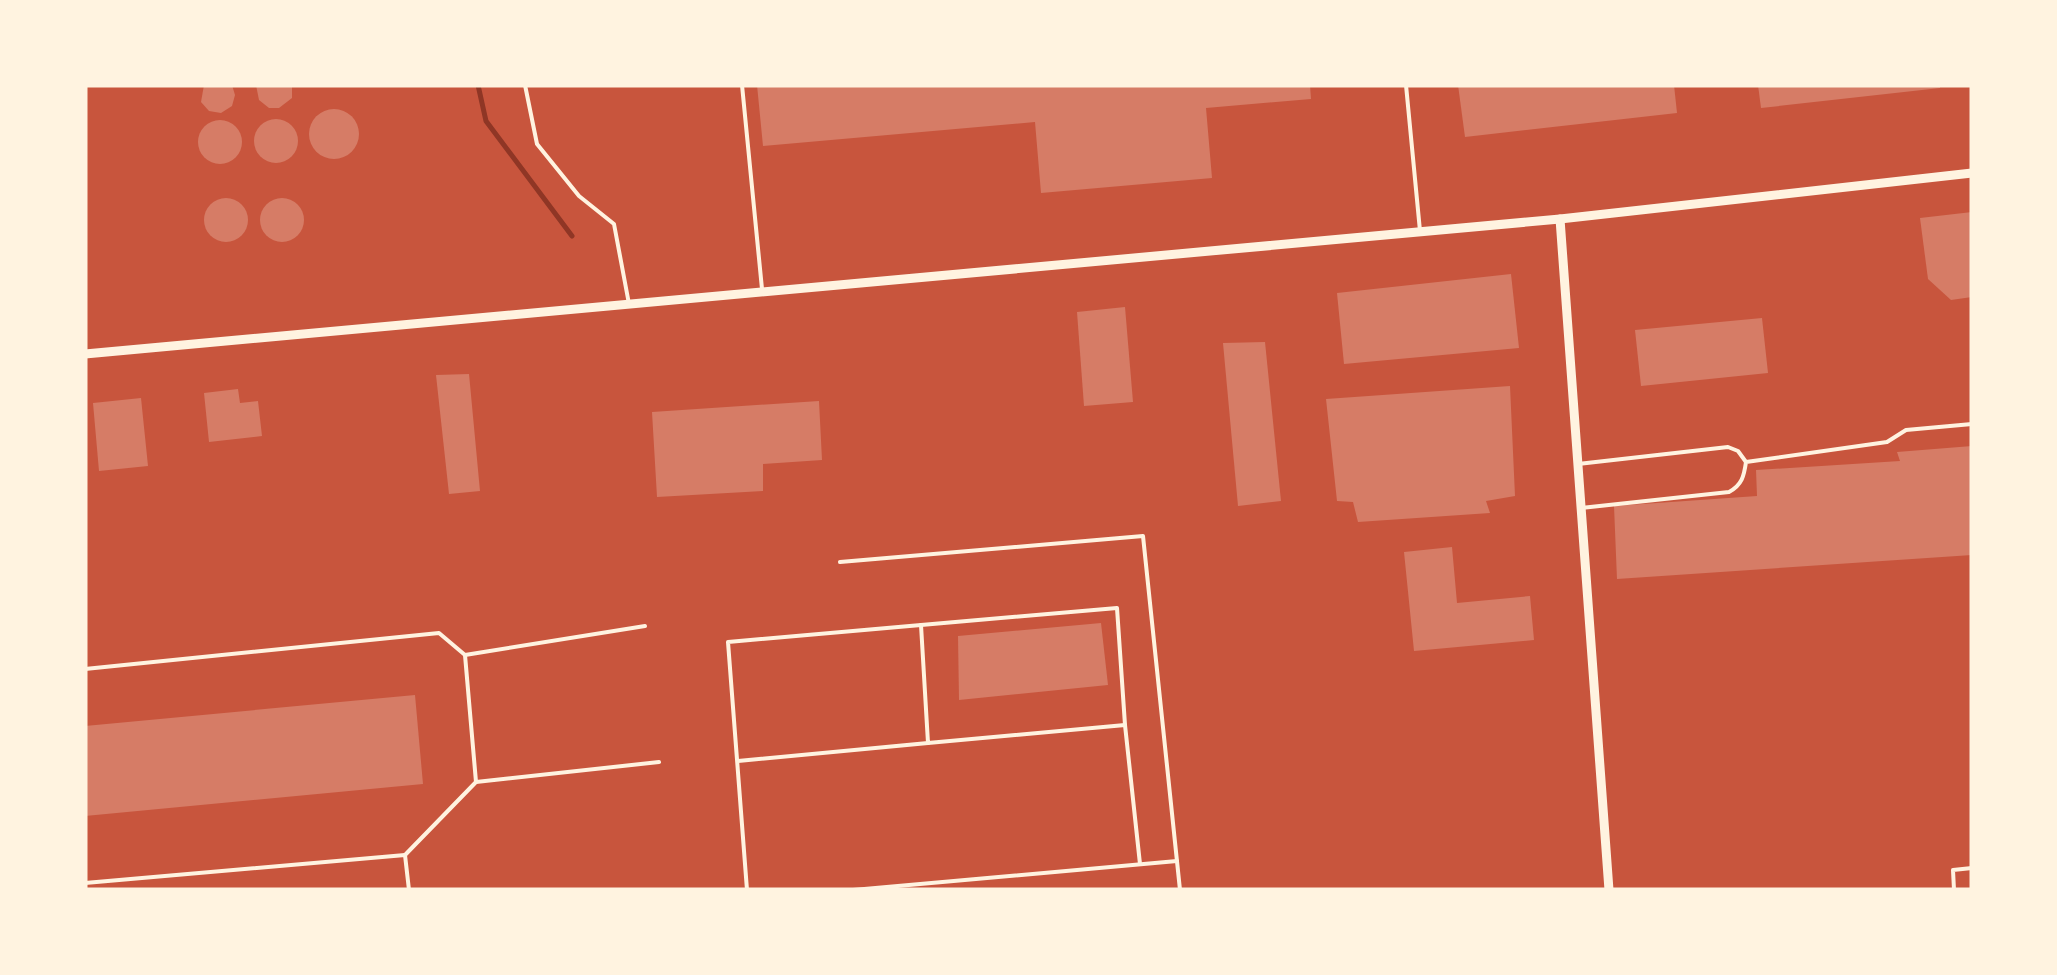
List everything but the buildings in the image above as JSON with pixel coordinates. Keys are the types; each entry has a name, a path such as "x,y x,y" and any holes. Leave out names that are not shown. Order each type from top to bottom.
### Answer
{"street":[{"path":"85,354 1420,232 1972,173"},
{"path":"1560,218 1609,890"}],"lane":[{"path":"526,85 537,144 579,196 614,224 628,304"},
{"path":"742,85 762,292"},
{"path":"1406,85 1420,232"},
{"path":"1746,462 1887,442 1906,430 1972,424"},
{"path":"1578,464 1728,447 1738,451 1746,462 1744,477 1730,492 1581,508"},
{"path":"840,562 1143,536 1180,890"},
{"path":"748,890 728,642 1117,608 1140,864"},
{"path":"921,625 928,743"},
{"path":"465,656 645,626"},
{"path":"85,669 439,633 465,656 476,782"},
{"path":"738,762 1125,725"},
{"path":"85,884 405,855 476,782 659,762"},
{"path":"405,855 409,890"},
{"path":"854,890 1178,861"},
{"path":"1946,890 1954,889 1953,870 1972,868"}],"waterway":[{"path":"478,85 486,121 572,236"}]}
